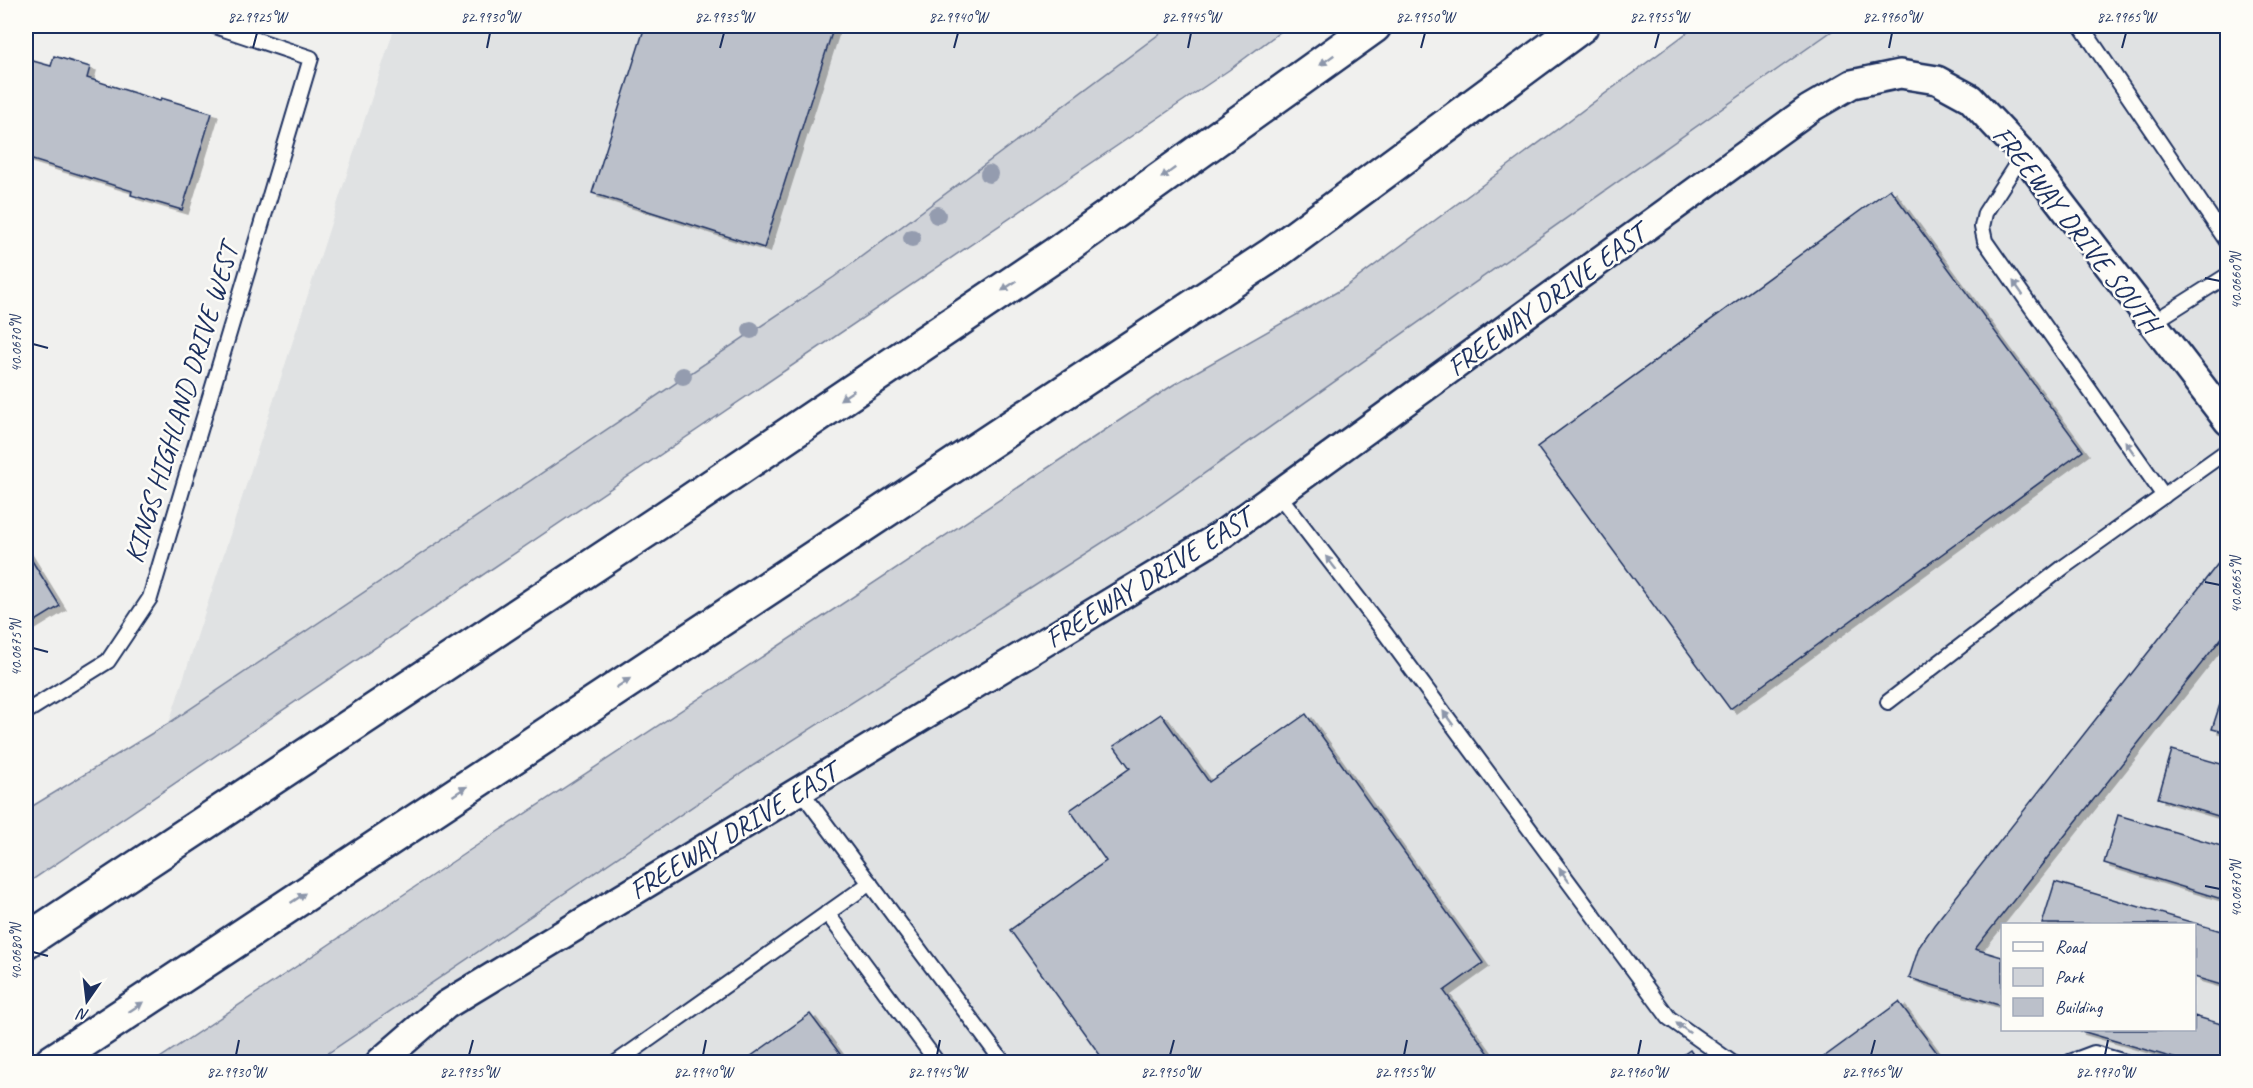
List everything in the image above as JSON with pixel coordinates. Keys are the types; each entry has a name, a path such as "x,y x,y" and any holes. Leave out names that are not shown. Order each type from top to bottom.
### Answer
{"highway":[{"path":"26,941 665,518 1056,254 1374,26"},
{"path":"52,1062 1273,254 1581,26"}],"street":[{"name":"FREEWAY DRIVE SOUTH","path":"1900,74 1937,81 1970,98 2024,154 2228,421"},
{"name":"FREEWAY DRIVE EAST","path":"380,1062 446,1005 1220,536 1809,109 1852,84 1900,74"}],"lane":[{"name":"KINGS HIGHLAND DRIVE WEST","path":"26,712 108,662 150,598 311,58 215,26"},
{"path":"2081,26 2228,243"},
{"path":"2024,154 1985,213 1982,227 1985,241 2164,496"},
{"path":"2152,323 2228,274"},
{"path":"1888,702 2066,566 2228,450"},
{"path":"1278,494 1392,642 1669,1018 1731,1062"},
{"path":"801,790 1003,1062"},
{"path":"617,1062 870,883"},
{"path":"827,913 937,1062"},
{"path":"2070,1062 2094,1053 2125,1062"}],"shaded area":[{"path":"395,26 1170,26 834,277 169,723"},
{"path":"1839,26 2227,26 2227,1062 315,1062 754,765 1141,518"}],"green space":[{"path":"1170,26 1288,26 1229,70 26,884 26,810 169,723 834,277"},
{"path":"1696,26 1839,26 1141,518 754,765 315,1062 154,1062 1173,385 1344,288"}],"building":[{"path":"645,26 834,26 764,248 592,193"},
{"path":"54,56 90,67 87,78 160,101 161,98 212,113 182,210 131,195 132,191 26,158 26,59 51,66"},
{"path":"1890,189 2083,451 1730,709 1537,447"},
{"path":"26,551 60,606 26,627"},
{"path":"2224,556 2228,558 2228,630 1975,949 2001,957 2001,1006 1909,978 1919,947"},
{"path":"2223,695 2228,697 2228,733 2212,729"},
{"path":"1161,714 1209,782 1306,714 1483,963 1444,991 1495,1062 1105,1062 1010,930 1106,861 1070,810 1130,768 1114,746"},
{"path":"2172,750 2228,766 2228,819 2158,798"},
{"path":"2118,815 2228,848 2228,901 2104,863"},
{"path":"2055,882 2194,923 2042,923"},
{"path":"2196,924 2228,933 2228,987 2196,978"},
{"path":"1899,1002 1944,1062 1817,1062"},
{"path":"810,1014 846,1062 743,1062"},
{"path":"2196,1017 2228,1026 2228,1062 2187,1062 2081,1031 2196,1031"},
{"path":"1690,1050 1698,1062 1673,1062"}]}
